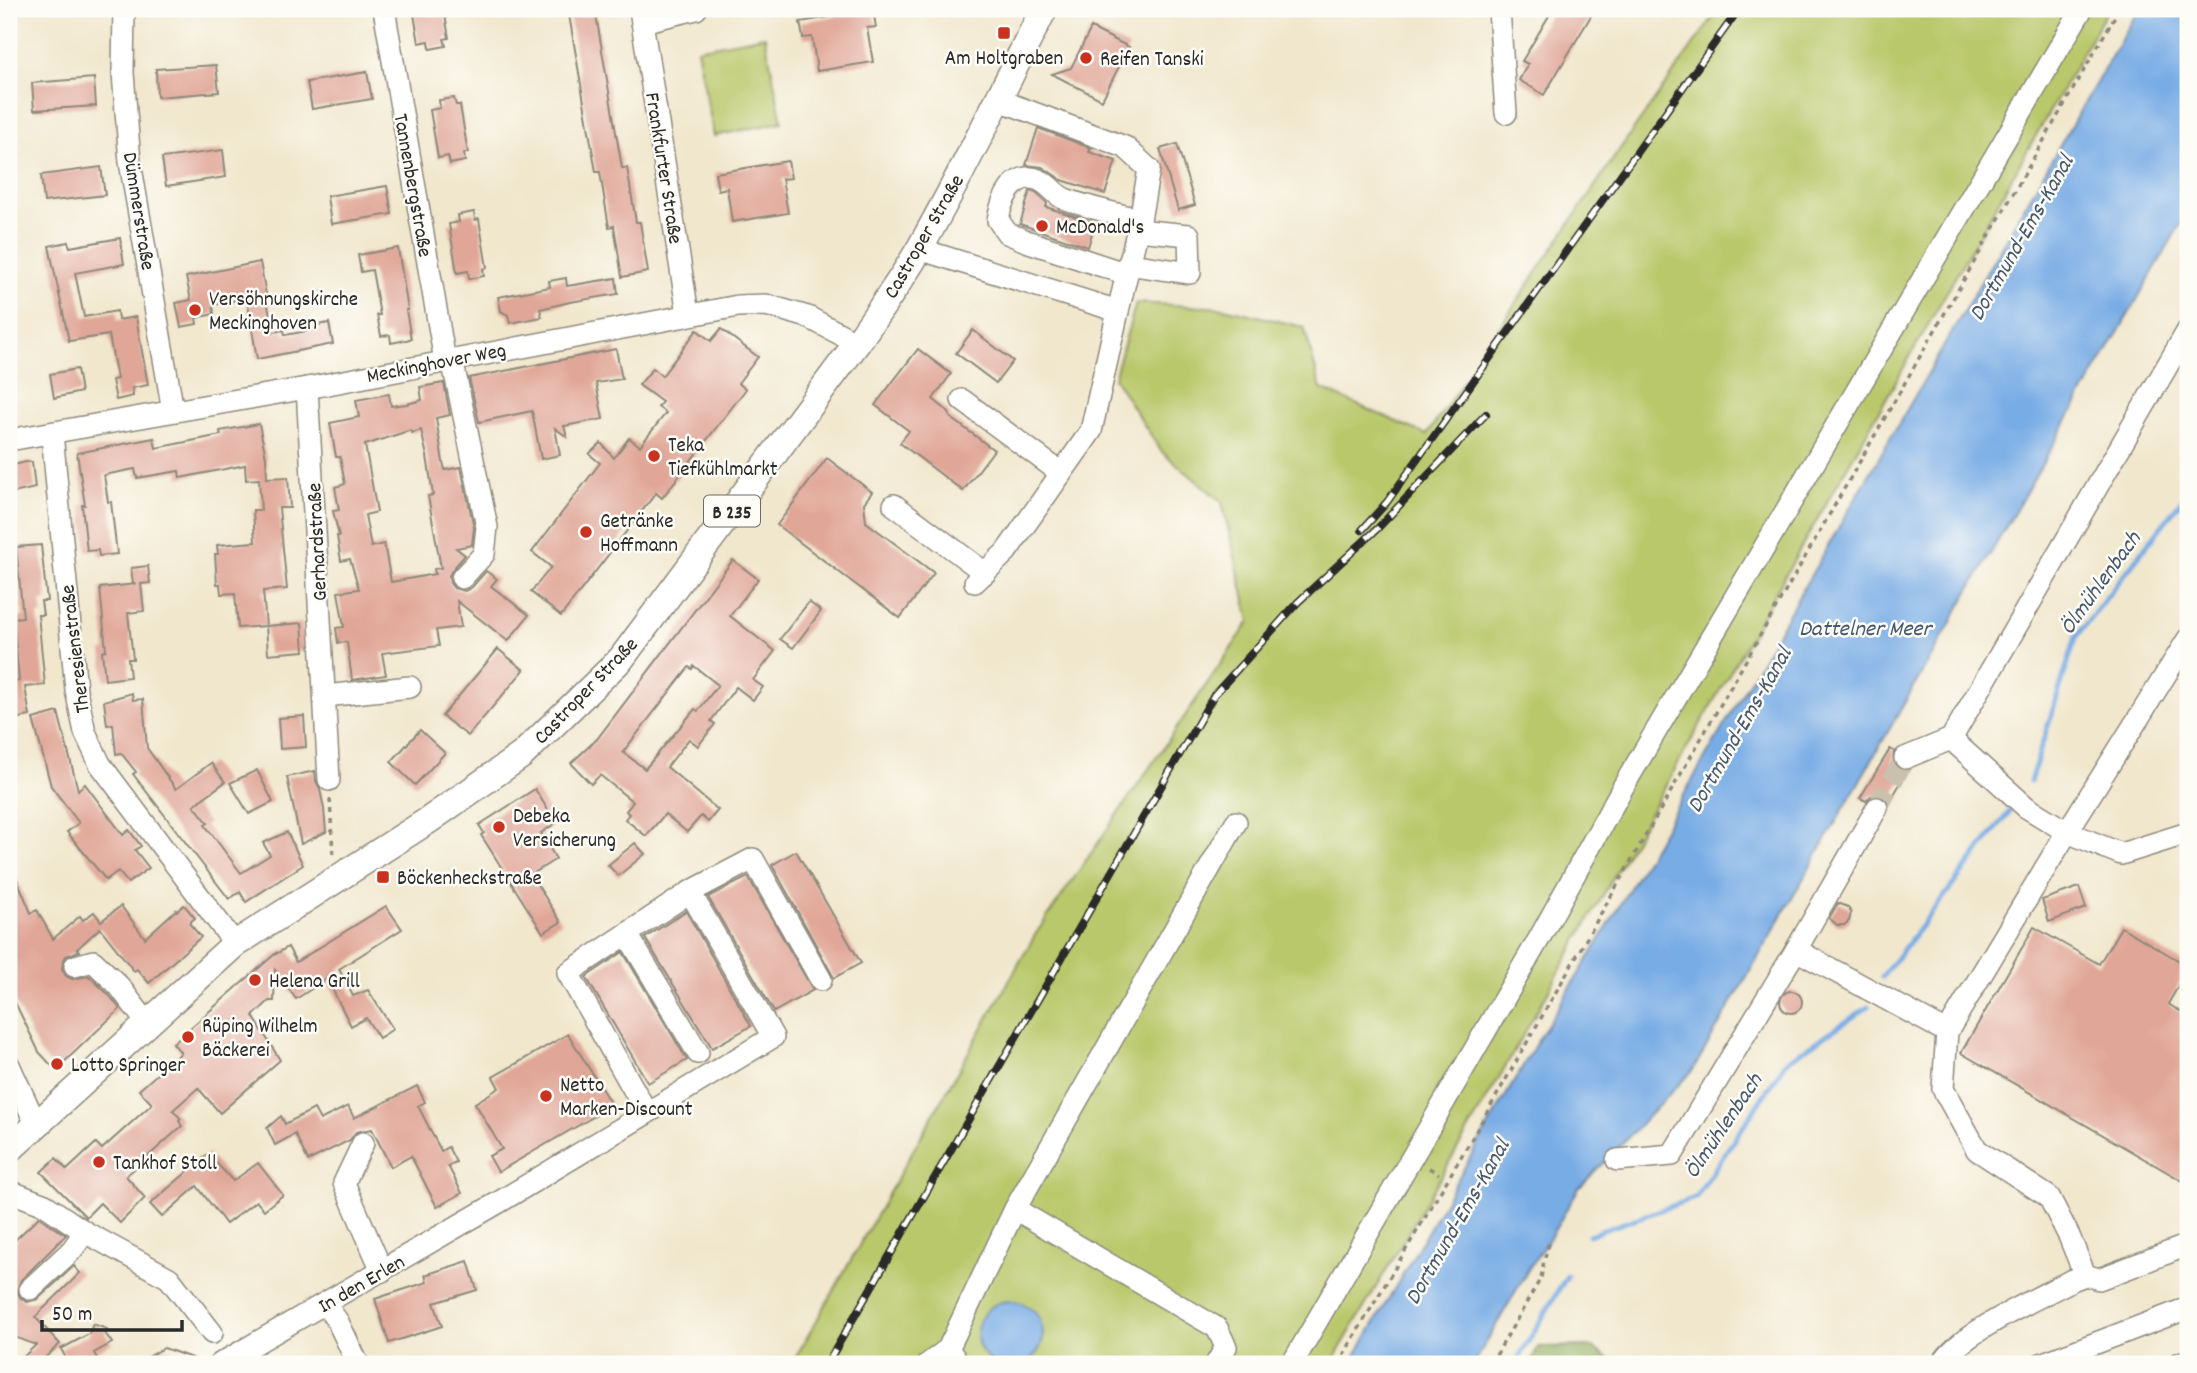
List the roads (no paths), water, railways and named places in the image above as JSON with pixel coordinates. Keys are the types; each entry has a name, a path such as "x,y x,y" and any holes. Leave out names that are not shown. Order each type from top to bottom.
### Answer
{"main road":[{"name":"Castroper Straße","path":"9,1150 235,944 429,821 522,755 621,659 857,343 919,249 999,100 1044,9"}],"street":[{"name":"Dümmerstraße","path":"124,9 123,73 131,162 173,411"},
{"name":"Tannenbergstraße","path":"384,9 449,360 487,527 484,554 462,579"},
{"name":"Frankfurter Straße","path":"688,314 641,15 696,9"},
{"path":"1499,9 1506,113"},
{"path":"1292,1364 1540,937 1630,775 2082,9"},
{"path":"894,505 980,578 1006,552 1091,431 1149,169 1125,147 999,100"},
{"path":"1026,178 1037,179 1062,198 1138,225 1189,235 1190,273 1128,269 1026,241 1007,233 998,220 1000,206 1012,186 1026,178"},
{"path":"919,249 1118,311"},
{"name":"Meckinghover Weg","path":"9,440 307,388 738,306 766,305 808,317 857,343"},
{"path":"1905,758 1951,739 2188,330"},
{"name":"Gerhardstraße","path":"307,388 329,780"},
{"path":"962,400 1061,473"},
{"name":"Theresienstraße","path":"52,433 76,690 85,732 100,764 235,944"},
{"path":"2085,1275 2049,1197 1977,1150 1943,1089 1947,1032 2067,832 2188,639"},
{"path":"325,696 410,687"},
{"path":"1951,739 2026,807 2067,832 2121,853 2188,832"},
{"path":"1617,1160 1672,1155 1797,950 1877,808"},
{"path":"928,1364 953,1357 1016,1209 1236,822"},
{"path":"647,1113 568,973 690,892 753,859 821,980"},
{"name":"In den Erlen","path":"220,1364 501,1201 774,1037 690,892"},
{"path":"627,934 698,1053"},
{"path":"1797,950 1947,1032"},
{"path":"75,966 93,961 119,986 147,1023"},
{"path":"9,1065 36,1124"},
{"path":"363,1143 344,1183 382,1271"},
{"path":"9,1191 46,1205 85,1233 169,1278 212,1333"},
{"path":"1016,1209 1217,1328 1226,1347 1216,1364"},
{"path":"30,1289 71,1251 85,1233"},
{"path":"1942,1364 1947,1354 1975,1332 2085,1275 2099,1279 2188,1245"},
{"path":"325,1304 338,1322 358,1364"},
{"path":"2041,1364 2188,1308"},
{"path":"2178,1364 2188,1360"}],"water":[{"name":"Dattelner Meer","path":"2139,9 2188,9 2188,211 1693,1070 1579,1188 1474,1364 1351,1364 1538,1040 1598,943"},
{"path":"1010,1301 1023,1304 1033,1311 1040,1321 1043,1334 1040,1347 1033,1357 1023,1364 1010,1367 997,1364 987,1357 980,1347 977,1334 980,1321 987,1311 997,1304"}],"waterway":[{"name":"Ölmühlenbach","path":"2030,782 2076,637 2188,492"},
{"name":"Ölmühlenbach","path":"1882,977 2010,811"},
{"name":"Ölmühlenbach","path":"1589,1235 1695,1198 1787,1061 1868,1007"},
{"name":"Ölmühlenbach","path":"1515,1364 1567,1276"}],"tunnel":[{"path":"1877,808 1905,758"}],"railway":[{"path":"1362,530 1387,502 1739,9"},
{"path":"827,1364 1214,695 1298,602 1377,529 1486,414"}],"place":[{"name":"Am Holtgraben","path":"1004,33"},
{"name":"Reifen Tanski","path":"1086,58"},
{"name":"McDonald's","path":"1042,226"},
{"name":"Versöhnungskirche Meckinghoven","path":"195,310"},
{"name":"Teka Tiefkühlmarkt","path":"654,456"},
{"name":"Getränke Hoffmann","path":"586,532"},
{"name":"Debeka Versicherung","path":"499,827"},
{"name":"Böckenheckstraße","path":"383,877"},
{"name":"Helena Grill","path":"255,980"},
{"name":"Rüping Wilhelm Bäckerei","path":"188,1037"},
{"name":"Lotto Springer","path":"57,1064"},
{"name":"Netto Marken-Discount","path":"546,1096"},
{"name":"Tankhof Stoll","path":"99,1162"}],"water label":[{"name":"Dortmund-Ems-Kanal","path":"2020,237"},
{"name":"Dortmund-Ems-Kanal","path":"1738,729"},
{"name":"Dortmund-Ems-Kanal","path":"1456,1221"}]}
